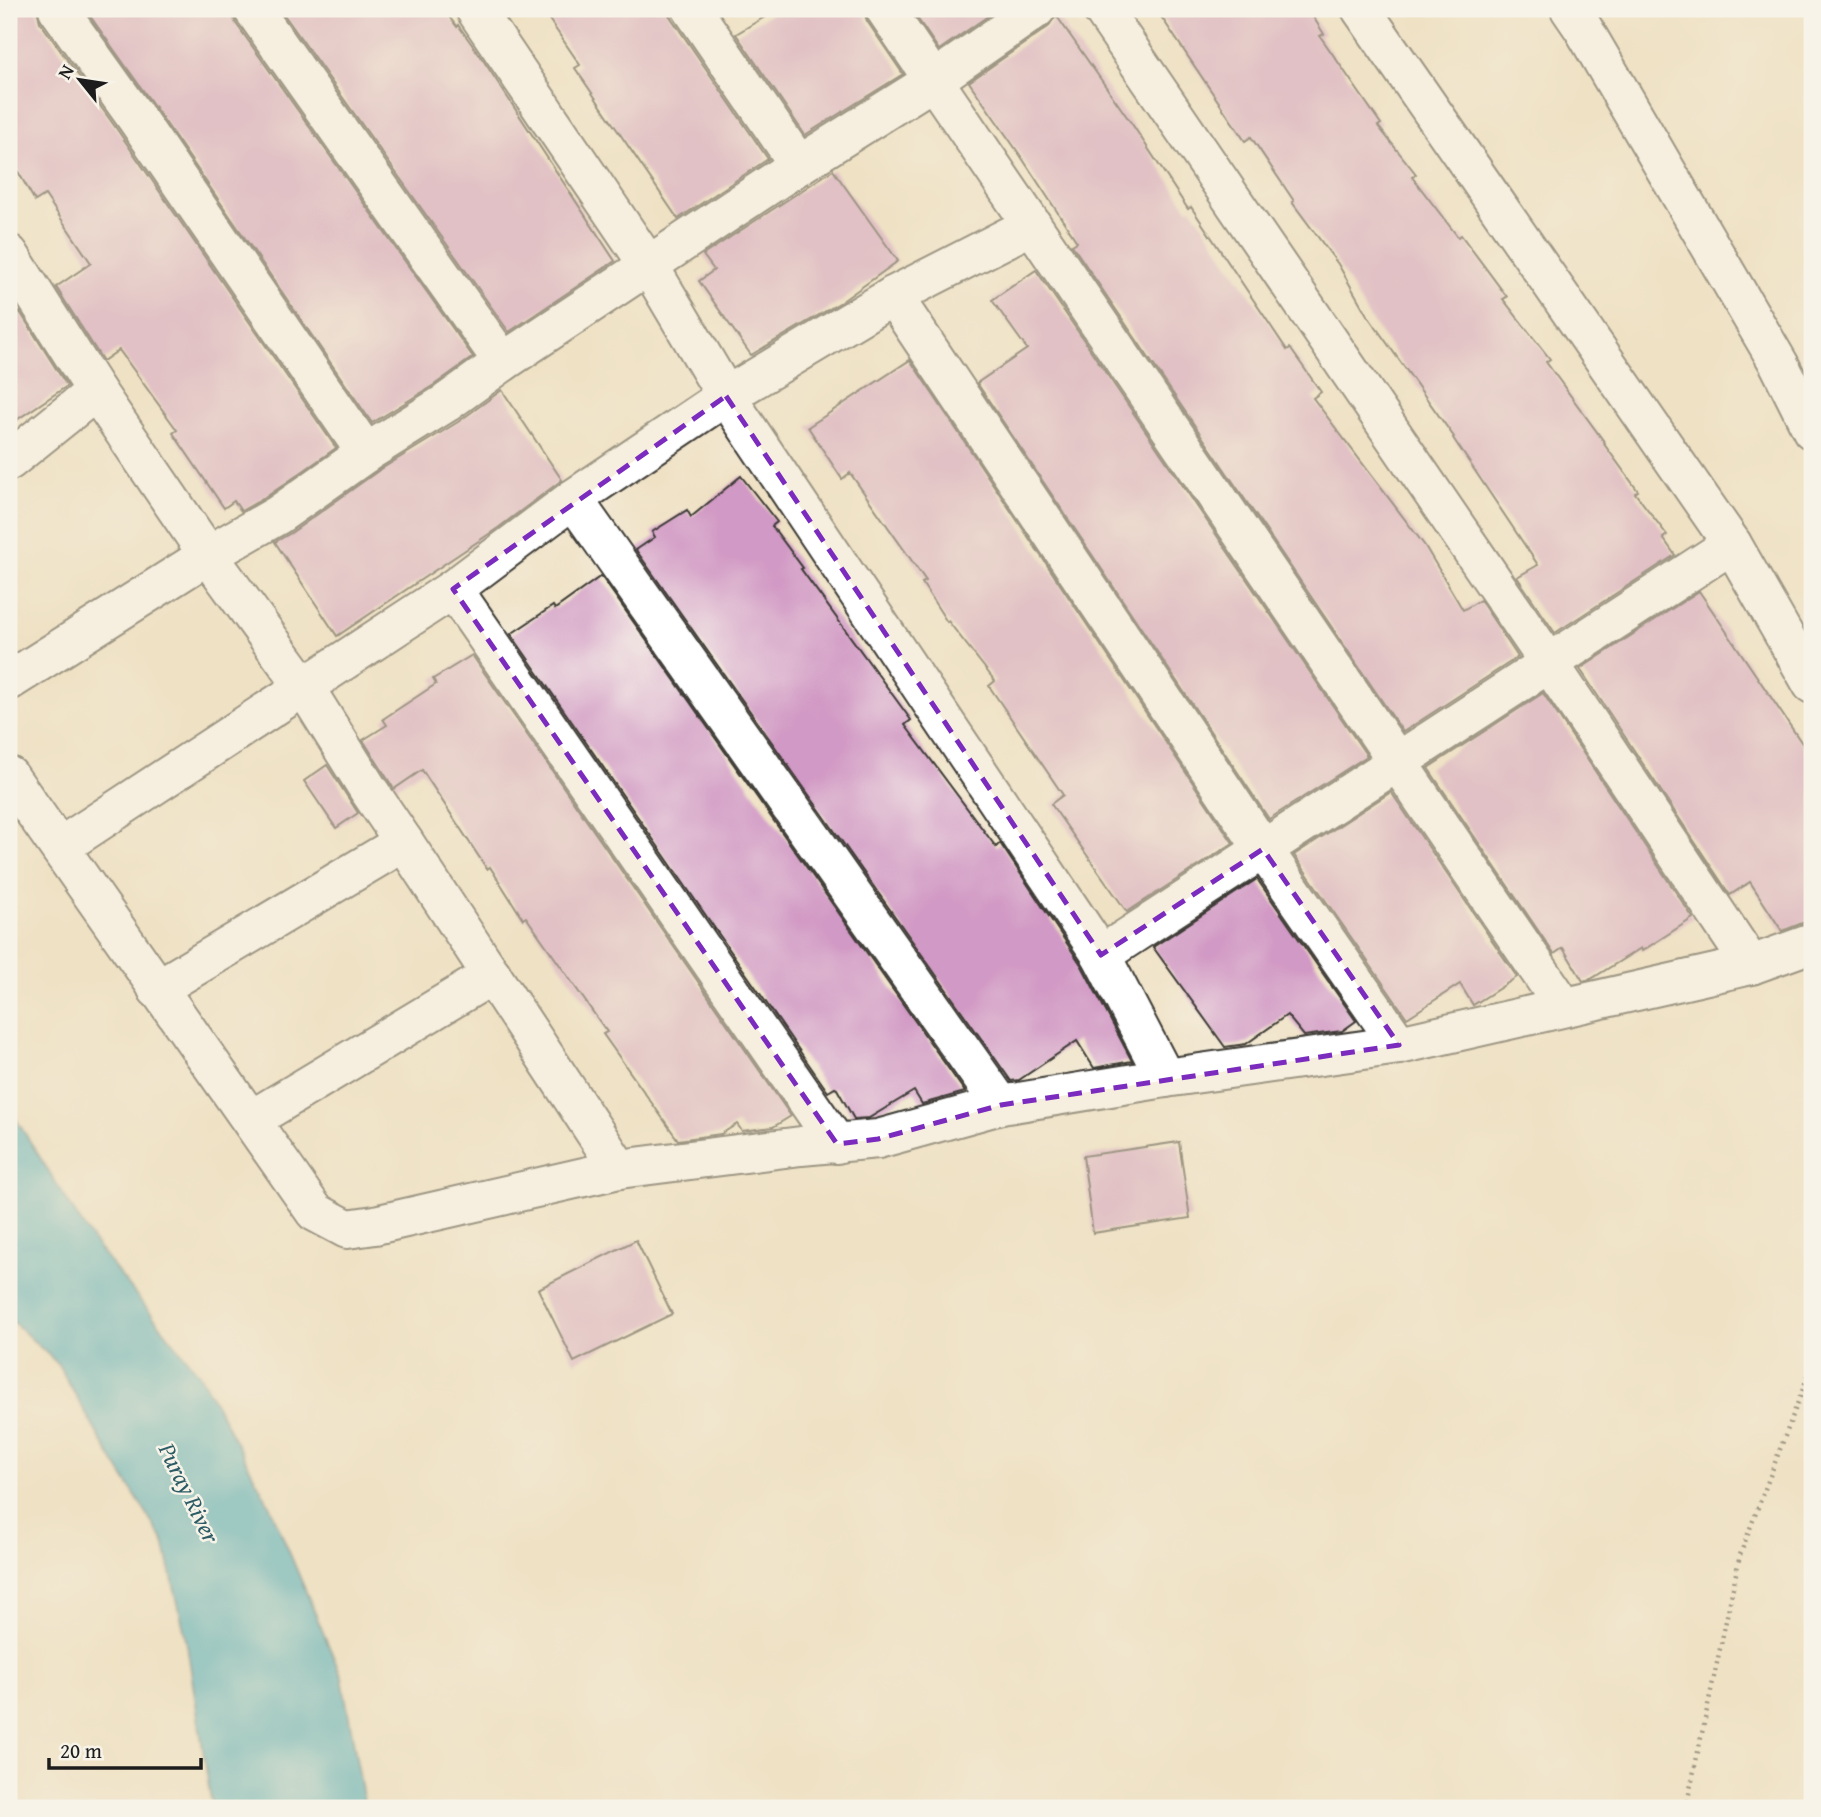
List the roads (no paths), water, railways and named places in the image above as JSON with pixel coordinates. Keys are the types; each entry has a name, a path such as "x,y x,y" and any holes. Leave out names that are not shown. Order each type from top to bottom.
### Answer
{"street":[{"path":"58,9 366,453"},
{"path":"253,9 503,362"},
{"path":"475,9 649,266 726,396 1101,955 1165,1078"},
{"path":"692,9 799,165"},
{"path":"886,9 1564,1007"},
{"path":"9,681 278,514 799,165 934,80 1036,9"},
{"path":"1102,9 1549,663 1751,965"},
{"path":"1361,9 1732,544 1812,684"},
{"path":"1570,9 1779,364 1812,430"},
{"path":"60,847 453,589 573,499 726,396 893,296 1032,225"},
{"path":"9,254 96,390 208,555 305,688 368,789 619,1169"},
{"path":"893,296 1263,849 1399,1045"},
{"path":"9,461 96,390"},
{"path":"573,499 1002,1105"},
{"path":"1101,955 1732,544"},
{"path":"453,589 838,1144"},
{"path":"9,776 315,1212 347,1229 375,1225 619,1169 878,1139 1002,1105 1165,1078 1399,1045 1751,965 1812,943"},
{"path":"157,989 404,842"},
{"path":"251,1120 492,975"}],"water":[{"name":"Puray River","path":"9,1108 92,1240 200,1375 269,1504 342,1677 365,1808 212,1808 186,1639 164,1542 57,1363 9,1318"}]}
